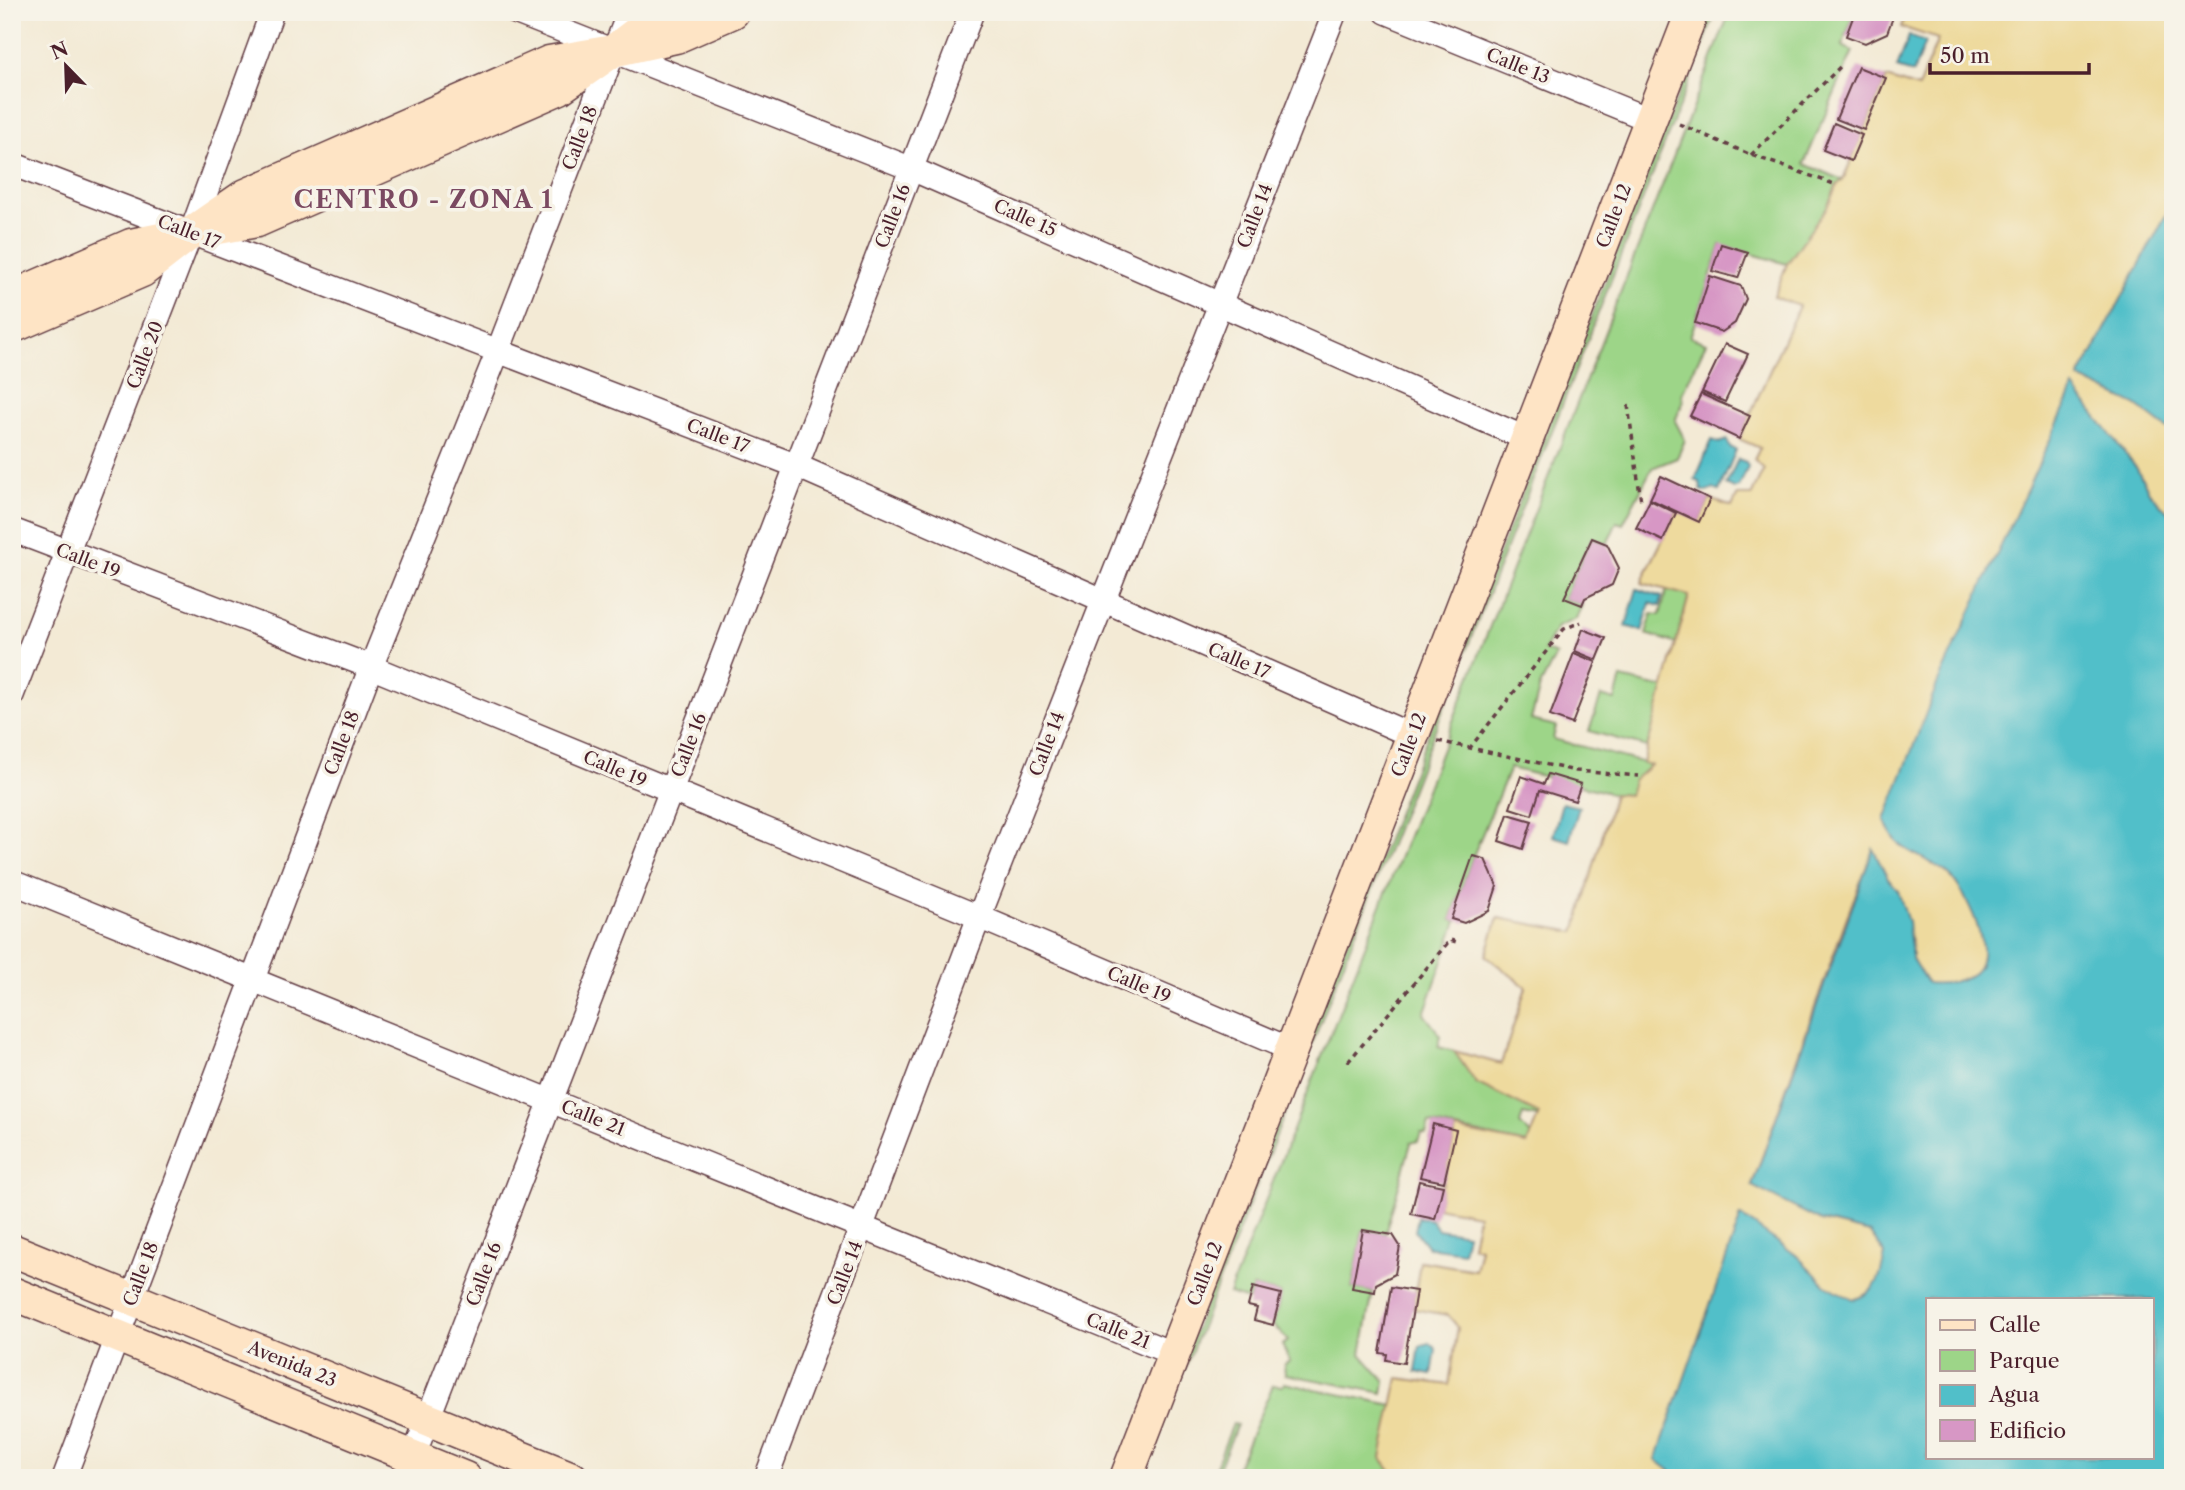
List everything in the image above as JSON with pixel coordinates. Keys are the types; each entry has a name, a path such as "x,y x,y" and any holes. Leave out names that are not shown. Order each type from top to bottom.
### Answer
{"main road":[{"path":"12,297 131,245 257,220 560,88 664,12"},
{"path":"613,51 676,37 733,12"},
{"name":"Calle 12","path":"1126,1478 1292,1049 1425,739 1527,439 1665,122 1692,12"},
{"path":"12,327 142,271 191,233"},
{"name":"Avenida 23","path":"12,1250 572,1478"},
{"path":"12,1293 118,1336 409,1467 465,1478"}],"street":[{"name":"Calle 20","path":"12,695 191,233 272,12"},
{"name":"Calle 15","path":"515,12 912,169 1527,439"},
{"name":"Calle 18","path":"64,1478 371,667 498,351 629,12"},
{"name":"Calle 16","path":"409,1467 972,12"},
{"name":"Calle 14","path":"766,1478 979,917 1335,12"},
{"name":"Calle 13","path":"1386,12 1665,122"},
{"name":"Calle 17","path":"12,164 797,466 1103,602 1425,739"},
{"name":"Calle 19","path":"12,530 68,554 371,667 1292,1049"},
{"name":"Calle 21","path":"12,882 1174,1354"}],"path":[{"path":"1751,155 1843,64"},
{"path":"1665,122 1837,185"},
{"path":"1628,405 1641,502"},
{"path":"1469,749 1564,629 1581,622"},
{"path":"1425,739 1576,771 1639,776"},
{"path":"1348,1062 1450,940 1460,943"}],"green space":[{"path":"1711,12 1716,12 1185,1368 1181,1366"},
{"path":"1730,12 1855,12 1842,46 1853,51 1804,164 1843,180 1837,185 1827,207 1787,264 1721,245 1690,337 1706,343 1682,394 1683,402 1675,421 1685,440 1677,458 1652,468 1623,524 1617,522 1607,544 1592,538 1564,598 1582,605 1576,619 1557,627 1544,650 1556,655 1540,686 1531,720 1556,726 1553,739 1652,765 1629,795 1614,794 1510,768 1473,856 1451,919 1457,921 1424,1014 1441,1036 1438,1047 1454,1051 1476,1083 1539,1113 1538,1117 1523,1114 1520,1124 1531,1135 1527,1144 1429,1123 1426,1134 1421,1133 1418,1141 1411,1143 1385,1234 1363,1230 1352,1288 1373,1292 1361,1354 1385,1381 1383,1393 1285,1374 1284,1364 1290,1361 1282,1345 1288,1341 1273,1325 1281,1294 1253,1287 1249,1300 1229,1294"},
{"path":"1667,589 1689,595 1676,643 1646,634 1652,614 1660,615"},
{"path":"1621,678 1664,688 1647,747 1589,731 1601,696 1615,700"},
{"path":"1284,1383 1393,1405 1381,1458 1392,1472 1391,1478 1232,1478 1273,1385 1283,1386"},
{"path":"1233,1424 1237,1425 1215,1478 1211,1478"}],"sand":[{"path":"1907,12 2173,12 2173,202 2079,378 2136,405 2173,433 2173,518 2149,492 2137,469 2074,389 1885,819 1898,843 1947,873 1959,888 1973,914 1982,943 1982,957 1978,968 1969,976 1954,982 1927,983 1912,959 1911,941 1898,891 1888,879 1873,850 1752,1185 1821,1221 1870,1233 1885,1254 1880,1277 1873,1288 1853,1300 1826,1285 1796,1255 1741,1216 1656,1460 1680,1478 1391,1478 1392,1472 1381,1458 1398,1378 1449,1385 1458,1327 1448,1315 1413,1309 1420,1261 1475,1270 1480,1248 1472,1246 1478,1215 1437,1207 1456,1130 1527,1144 1539,1114 1476,1083 1454,1051 1501,1064 1526,987 1486,956 1498,918 1575,932 1614,794 1629,795 1633,781 1651,765 1643,763 1689,596 1642,583 1644,577 1677,511 1699,521 1710,499 1732,507 1737,496 1751,496 1764,469 1754,460 1760,448 1739,439 1799,306 1774,297 1787,264 1827,207 1837,185 1843,180 1886,78 1918,88 1938,39 1901,27"}],"water":[{"path":"1909,36 1925,42 1913,73 1897,68"},
{"path":"2173,202 2173,433 2136,405 2079,378"},
{"path":"2074,388 2137,469 2149,492 2173,518 2173,1478 1680,1478 1656,1460 1741,1216 1796,1255 1826,1285 1853,1300 1873,1288 1882,1270 1885,1254 1870,1233 1821,1221 1752,1186 1873,849 1888,879 1898,891 1908,922 1912,959 1927,983 1944,984 1969,976 1978,968 1982,957 1982,943 1973,914 1953,879 1948,873 1898,843 1885,820 1938,682"},
{"path":"1712,440 1719,443 1727,440 1730,447 1736,450 1719,491 1714,489 1706,492 1701,490 1700,482 1695,480"},
{"path":"1738,459 1746,462 1748,467 1739,487 1734,489 1726,485"},
{"path":"1637,589 1662,597 1660,606 1650,603 1642,631 1626,626"},
{"path":"1562,803 1579,807 1569,841 1553,836"},
{"path":"1418,1217 1431,1220 1438,1229 1467,1234 1463,1252 1428,1247 1415,1231"},
{"path":"1429,1343 1436,1349 1432,1375 1416,1372 1420,1346"}],"building":[{"path":"1855,12 1895,12 1887,33 1865,43 1846,36"},
{"path":"1858,67 1886,78 1864,130 1836,119"},
{"path":"1834,123 1862,135 1851,161 1823,150"},
{"path":"1721,244 1748,252 1738,278 1712,271"},
{"path":"1710,276 1741,286 1746,299 1735,323 1722,332 1695,323"},
{"path":"1725,344 1748,354 1725,402 1702,392"},
{"path":"1701,394 1750,416 1739,439 1690,416"},
{"path":"1661,476 1710,499 1699,522 1650,499"},
{"path":"1650,500 1676,513 1663,541 1636,528"},
{"path":"1592,538 1607,544 1619,568 1612,585 1585,598 1582,605 1564,598"},
{"path":"1583,629 1606,638 1597,660 1575,651"},
{"path":"1574,653 1596,662 1572,724 1550,716"},
{"path":"1548,774 1581,784 1575,801 1540,790 1532,815 1510,808 1521,776 1544,784"},
{"path":"1508,814 1532,821 1523,849 1499,841"},
{"path":"1473,856 1485,859 1497,886 1489,911 1464,923 1451,919"},
{"path":"1433,1124 1456,1130 1444,1182 1420,1177"},
{"path":"1419,1181 1443,1186 1435,1219 1411,1214"},
{"path":"1363,1230 1393,1235 1400,1246 1395,1274 1376,1284 1375,1292 1352,1288"},
{"path":"1253,1287 1281,1294 1273,1325 1254,1320 1257,1308 1248,1306"},
{"path":"1391,1287 1416,1291 1404,1363 1386,1360 1387,1354 1380,1353"}],"district":[{"name":"CENTRO - ZONA 1","path":"424,199"}]}
